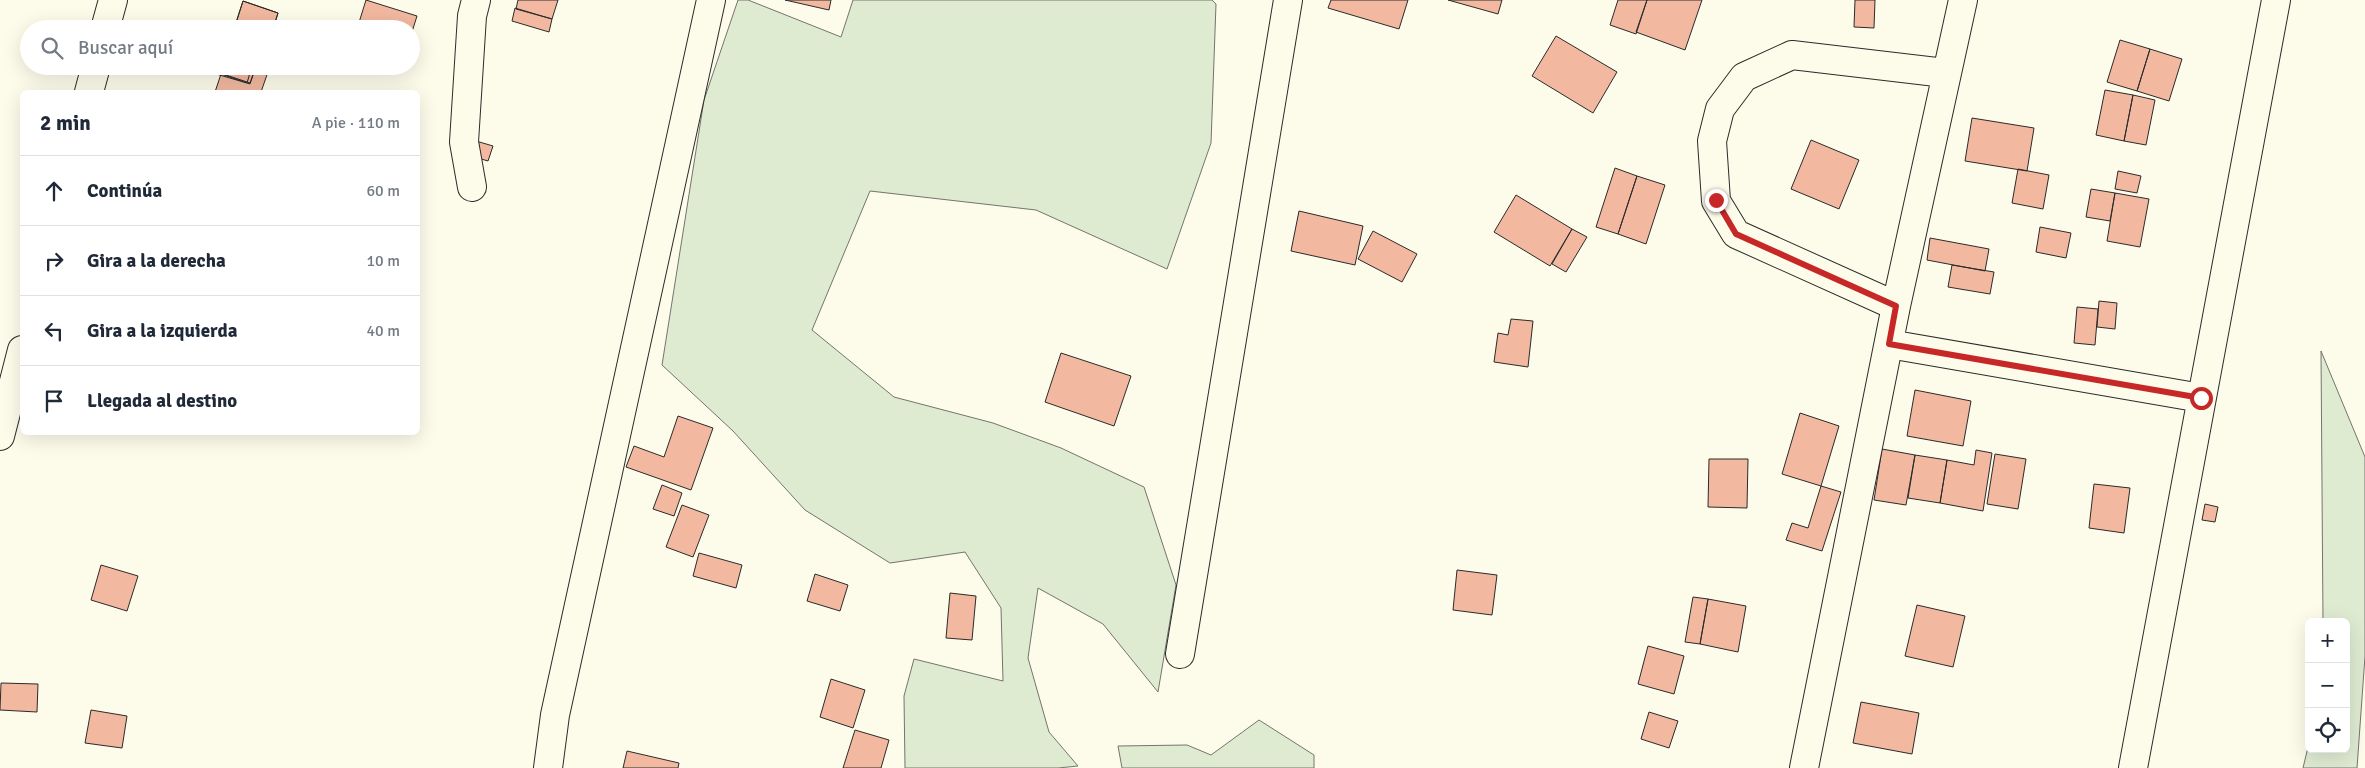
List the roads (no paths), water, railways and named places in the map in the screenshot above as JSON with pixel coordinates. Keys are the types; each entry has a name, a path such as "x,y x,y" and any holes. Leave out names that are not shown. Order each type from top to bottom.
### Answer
{"street":[{"path":"107,20 112,0"},
{"path":"472,186 464,142 472,16 476,0"},
{"path":"548,768 554,715 711,0"},
{"path":"1180,654 1288,0"},
{"path":"1804,768 1896,306 1945,73 1963,0"},
{"path":"2134,768 2276,0"},
{"path":"1896,306 1736,234 1716,200 1712,141 1720,109 1744,77 1792,55 1945,73"},
{"path":"90,90 94,75"},
{"path":"1889,344 2201,398"},
{"path":"0,436 20,358"}]}
